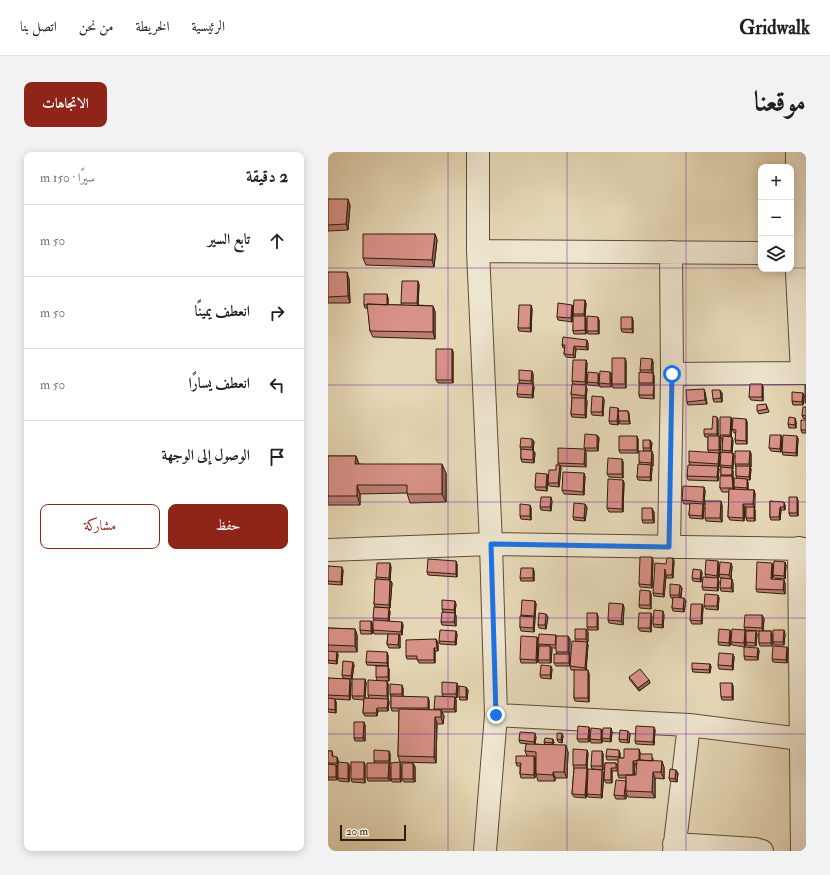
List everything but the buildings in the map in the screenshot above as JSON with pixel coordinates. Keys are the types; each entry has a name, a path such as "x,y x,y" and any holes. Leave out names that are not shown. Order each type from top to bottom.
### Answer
{"street":[{"path":"478,152 478,251 491,544 496,715 485,851"},
{"path":"794,236 797,152"},
{"path":"478,251 758,253"},
{"path":"669,547 672,374 671,252"},
{"path":"672,374 804,373 794,264"},
{"path":"328,550 491,544 803,549 801,739 802,851"},
{"path":"496,715 688,725 801,739"},
{"path":"688,725 674,847 755,849 762,851"}],"route":[{"path":"496,715 491,544 669,547 672,374"}]}
